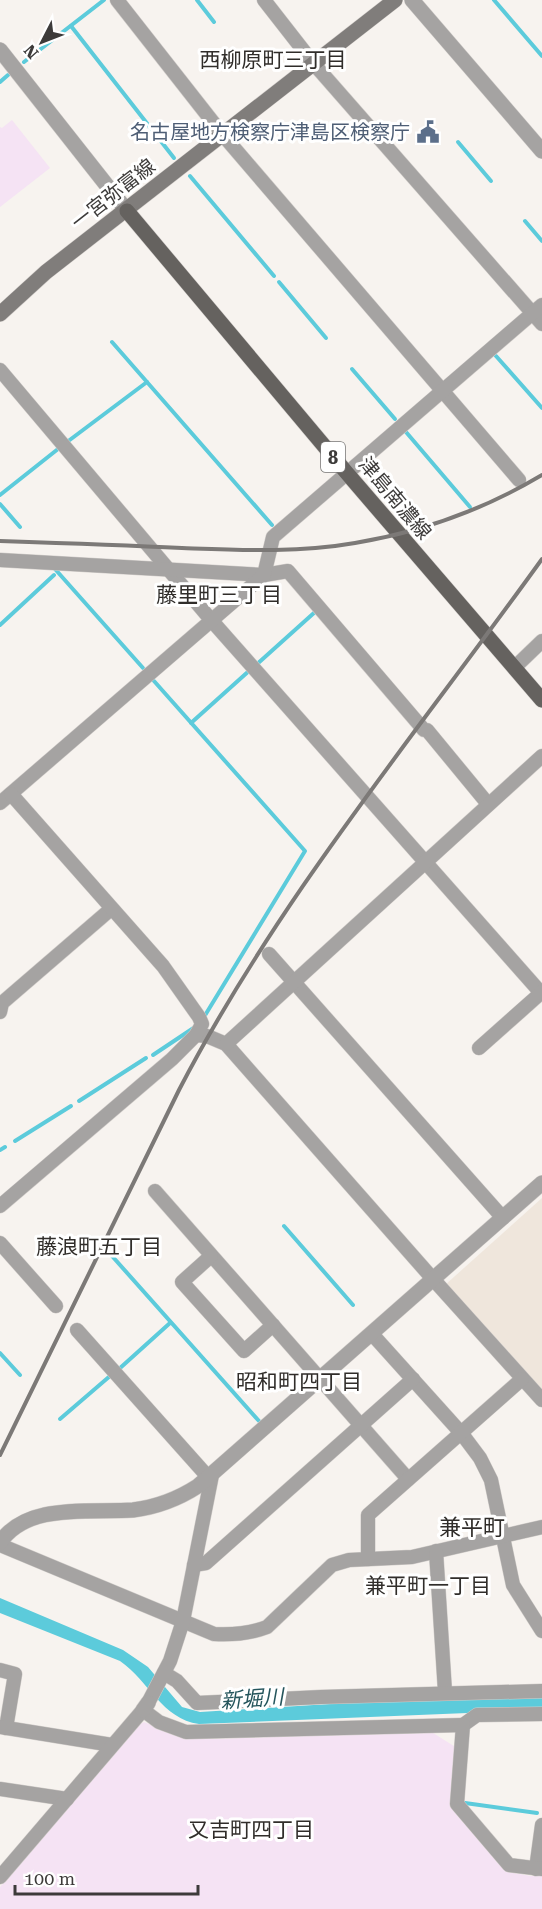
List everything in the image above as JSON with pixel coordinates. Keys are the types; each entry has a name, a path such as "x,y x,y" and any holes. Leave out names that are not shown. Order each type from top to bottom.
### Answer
{"main road":[{"name":"一宮弥富線","path":"0,314 46,272 396,0"},
{"name":"津島南濃線","path":"127,211 346,472 542,700"}],"street":[{"path":"117,0 223,135 519,480"},
{"path":"264,0 314,64 537,309 542,324"},
{"path":"412,0 542,151"},
{"path":"0,50 127,211"},
{"path":"0,803 264,574 273,537 537,309"},
{"path":"0,370 212,621 542,993 479,1048"},
{"path":"0,560 264,574 288,571 424,730 427,730 488,804"},
{"path":"514,668 542,641"},
{"path":"226,1044 542,756"},
{"path":"0,1206 172,1059 196,1035 202,1024 163,966 11,794"},
{"path":"1,1005 111,909"},
{"path":"269,954 503,1218"},
{"path":"196,1035 207,1036 226,1044 542,1400"},
{"path":"542,1183 210,1477 183,1496 157,1506 135,1509 44,1514 26,1520 7,1531 0,1544 214,1634 232,1635 255,1632 267,1627 332,1565 349,1560 412,1557 542,1527"},
{"path":"155,1191 408,1479"},
{"path":"0,1243 56,1306"},
{"path":"211,1256 182,1282 244,1351 273,1325"},
{"path":"77,1330 210,1477"},
{"path":"372,1334 462,1434 480,1458 491,1480 513,1585 542,1631"},
{"path":"194,1565 206,1563 412,1379"},
{"path":"368,1559 368,1515 522,1379"},
{"path":"0,1877 146,1707 163,1676 183,1621 210,1477"},
{"path":"436,1551 445,1692"},
{"path":"0,1671 15,1674 3,1728 112,1745"},
{"path":"163,1676 177,1681 197,1703 445,1692 542,1691"},
{"path":"146,1707 159,1722 186,1732 463,1725 477,1715 542,1714"},
{"path":"463,1725 457,1804 509,1865 539,1869 542,1825"},
{"path":"0,1789 67,1799"}],"shaded area":[{"path":"12,120 50,168 0,207 0,127 2,128"},
{"path":"542,1198 542,1395 445,1285"},
{"path":"144,1722 184,1738 213,1739 430,1731 457,1748 450,1802 508,1872 531,1876 542,1875 542,1909 0,1909 0,1887 134,1728"}],"water":[{"path":"0,1598 123,1650 148,1667 182,1707 200,1712 409,1699 542,1695 542,1710 199,1724 175,1715 120,1661 0,1613"}],"waterway":[{"path":"24,62 104,0"},
{"path":"197,0 214,22"},
{"path":"494,0 542,56"},
{"path":"71,26 174,158"},
{"path":"0,82 8,75"},
{"path":"458,142 491,181"},
{"path":"190,176 274,276"},
{"path":"525,221 542,241"},
{"path":"279,282 326,338"},
{"path":"112,342 272,525"},
{"path":"496,356 542,408"},
{"path":"352,369 395,419"},
{"path":"67,442 147,382"},
{"path":"406,432 470,507"},
{"path":"0,495 58,449"},
{"path":"0,504 20,527"},
{"path":"55,569 143,668"},
{"path":"0,625 54,575"},
{"path":"256,665 315,612"},
{"path":"191,723 250,670"},
{"path":"154,681 305,851 204,1017"},
{"path":"153,1055 195,1027"},
{"path":"79,1101 146,1058"},
{"path":"15,1141 71,1106"},
{"path":"0,1150 5,1147"},
{"path":"284,1226 353,1305"},
{"path":"104,1247 259,1421"},
{"path":"119,1369 170,1323"},
{"path":"0,1353 20,1375"},
{"path":"60,1419 110,1376"},
{"path":"465,1803 537,1813"}],"railway":[{"path":"0,541 247,550 290,550 334,546 404,533 452,518 542,475"},
{"path":"0,1455 179,1090 218,1019 304,884 542,559"}],"place":[{"name":"名古屋地方検察庁津島区検察庁","path":"428,132"}],"district":[{"name":"西柳原町三丁目","path":"273,60"},
{"name":"藤里町三丁目","path":"219,595"},
{"name":"藤浪町五丁目","path":"99,1247"},
{"name":"昭和町四丁目","path":"299,1382"},
{"name":"兼平町","path":"472,1527"},
{"name":"兼平町一丁目","path":"428,1586"},
{"name":"又吉町四丁目","path":"251,1830"}],"water label":[{"name":"新堀川","path":"252,1699"}]}
